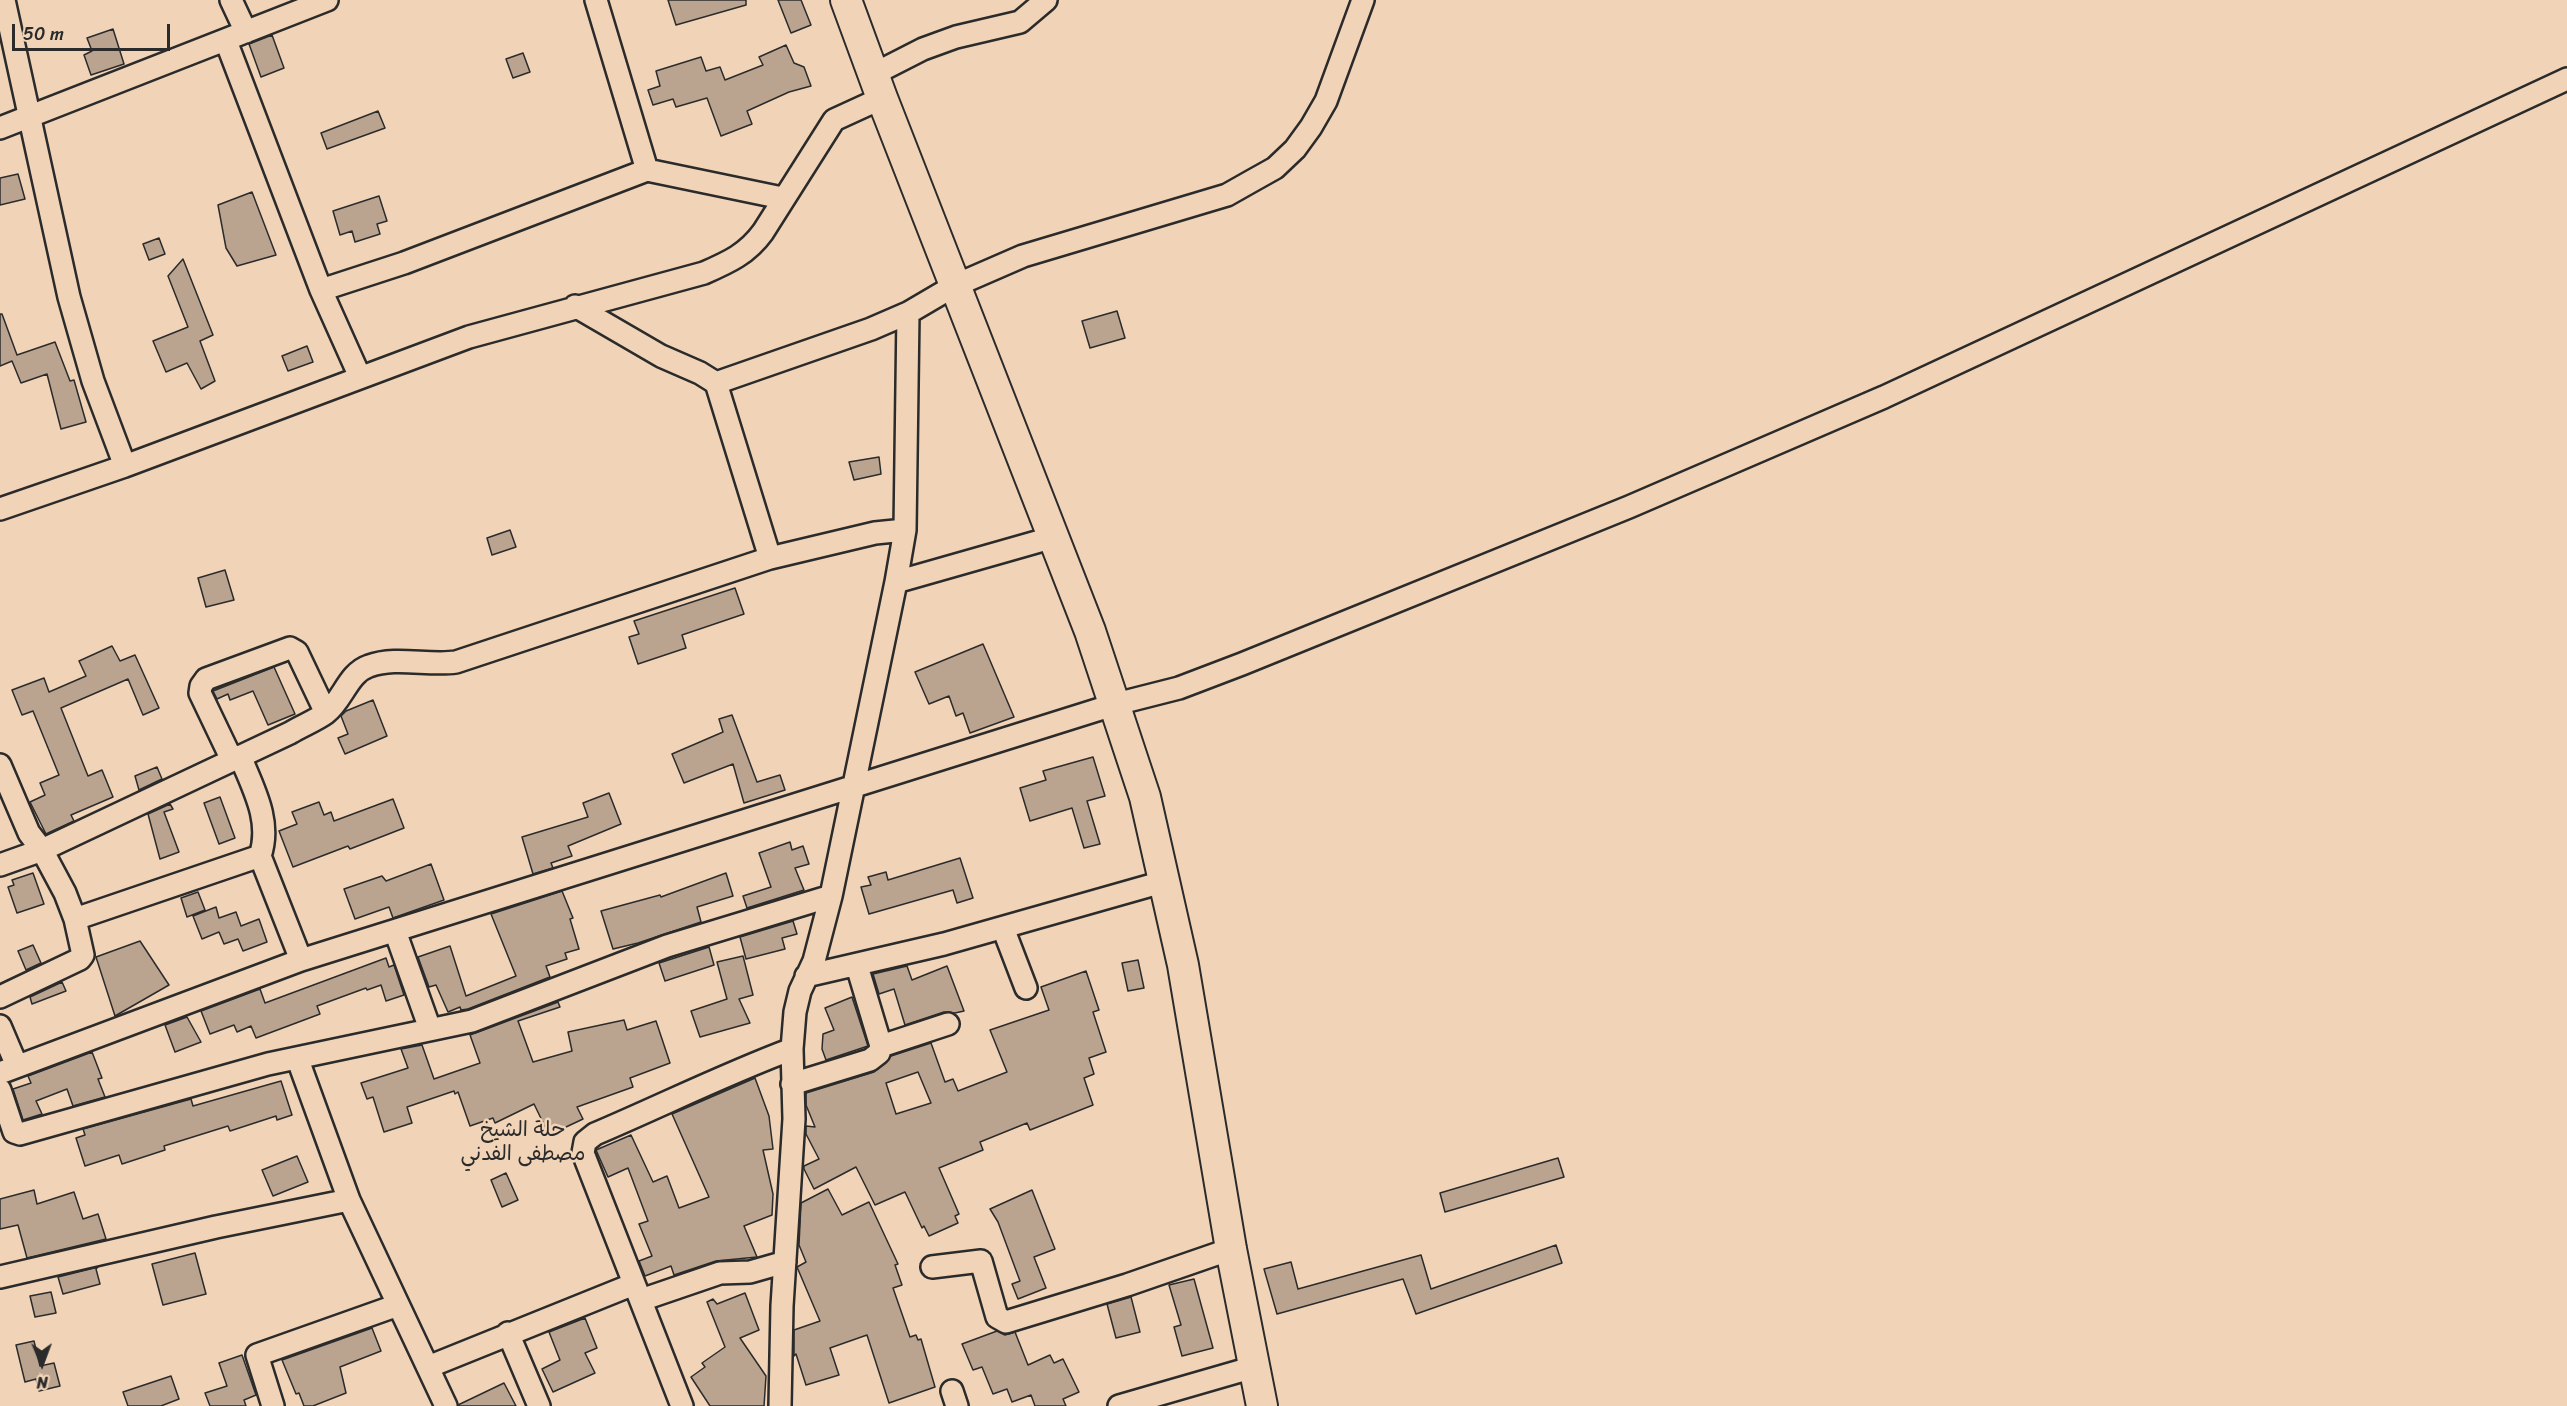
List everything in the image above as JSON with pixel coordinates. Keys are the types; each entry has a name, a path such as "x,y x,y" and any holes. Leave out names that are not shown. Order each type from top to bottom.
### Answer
{"street":[{"path":"4,0 31,114 69,297 93,381 125,466"},
{"path":"231,0 236,37 321,290 360,377"},
{"path":"0,128 327,0"},
{"path":"596,0 647,170"},
{"path":"846,0 954,285 1054,537 1116,704 1145,797 1166,881 1207,1097 1231,1249 1262,1406"},
{"path":"0,509 125,466 469,337 574,306 704,273 736,259 752,246 834,120 923,50 956,37 1020,22 1046,0"},
{"path":"716,383 839,341 908,313 954,285 1023,256 1227,195 1275,168 1294,149 1326,101 1363,0"},
{"path":"0,1026 9,1070 301,960 1116,704 1179,688 1639,503 1884,397 2567,79"},
{"path":"321,290 404,263 647,170 782,198"},
{"path":"574,306 661,356 700,373 716,383 770,558"},
{"path":"780,1406 785,1262 794,1119 792,1049 795,1012 806,976 814,961 856,787 905,530 908,313"},
{"path":"0,865 42,850 326,713 338,701 359,670 368,666 399,662 438,664 456,662 770,558 869,534 905,530"},
{"path":"896,582 1054,537"},
{"path":"301,960 260,856 266,840 264,823 236,758 200,693 201,686 206,679 290,648 297,652 326,713"},
{"path":"0,765 29,833 42,850 75,919 82,957 0,997"},
{"path":"75,919 260,856"},
{"path":"806,976 857,966 1003,928 1166,881"},
{"path":"0,1090 14,1132 20,1134 268,1064 298,1060 472,1021 667,946 831,896"},
{"path":"1003,928 1026,988"},
{"path":"395,931 430,1029"},
{"path":"792,1084 870,1059 879,1053 881,1046 857,966"},
{"path":"881,1046 948,1024"},
{"path":"682,1406 583,1154 585,1142 595,1134 678,1099 750,1064 792,1049"},
{"path":"298,1060 349,1200 446,1406"},
{"path":"0,1277 216,1227 349,1200"},
{"path":"932,1268 981,1261 996,1317 1006,1322 1127,1285 1231,1249"},
{"path":"428,1367 508,1333 638,1292 720,1273 750,1272 785,1262"},
{"path":"273,1406 257,1355 398,1305"},
{"path":"508,1333 539,1406"},
{"path":"1119,1406 1254,1367"}],"building":[{"path":"668,0 746,0 746,5 676,25"},
{"path":"778,0 801,0 811,25 791,33"},
{"path":"113,29 124,64 91,75 84,55 92,51 87,38"},
{"path":"272,35 284,68 261,77 249,44"},
{"path":"786,45 794,63 804,67 811,86 789,92 747,111 752,124 721,136 707,98 676,107 673,99 653,105 648,90 660,86 656,71 701,57 706,71 720,67 725,80 763,65 759,57"},
{"path":"523,53 530,72 513,78 506,59"},
{"path":"378,111 385,128 327,149 321,133"},
{"path":"18,174 25,199 0,205 0,178"},
{"path":"252,192 276,255 237,266 226,248 218,205"},
{"path":"379,196 387,221 377,224 380,234 355,242 352,231 340,235 333,211"},
{"path":"159,238 165,254 149,260 143,244"},
{"path":"183,259 213,335 200,341 215,381 201,389 187,363 166,372 153,341 188,327 168,276"},
{"path":"1117,311 1125,338 1090,348 1082,321"},
{"path":"0,314 2,314 17,355 55,342 70,381 74,380 86,422 61,429 47,374 21,383 12,361 0,366"},
{"path":"307,346 313,362 288,371 282,356"},
{"path":"879,457 881,474 854,480 849,462"},
{"path":"510,530 516,547 492,555 487,538"},
{"path":"225,570 234,600 206,607 198,578"},
{"path":"735,588 744,614 682,635 686,648 638,664 629,637 639,634 634,621"},
{"path":"983,644 1014,717 970,733 963,713 956,716 949,696 929,704 915,672"},
{"path":"112,646 120,661 135,655 159,708 143,715 128,679 61,708 88,776 102,770 113,797 71,815 74,821 46,834 30,802 45,795 40,783 59,775 33,711 22,715 12,690 44,678 49,692 86,676 79,661"},
{"path":"274,667 295,714 268,725 253,691 230,700 228,694 217,699 213,691"},
{"path":"373,700 387,736 345,754 338,738 348,734 341,716 346,711"},
{"path":"732,715 757,782 780,775 785,790 744,803 733,764 684,783 672,754 723,732 719,719"},
{"path":"1093,757 1105,796 1087,801 1100,844 1084,848 1072,808 1030,821 1020,788 1046,780 1043,771"},
{"path":"157,767 162,779 139,790 135,776"},
{"path":"609,793 621,824 568,846 572,856 551,863 553,868 533,874 522,837 588,817 583,803"},
{"path":"220,797 235,838 219,844 204,803"},
{"path":"393,799 404,828 350,849 348,846 293,867 279,831 297,824 292,812 319,802 324,815 331,812 334,821"},
{"path":"170,804 173,809 164,812 179,852 160,859 148,814"},
{"path":"790,842 792,850 803,846 809,864 795,868 804,890 747,908 743,896 771,887 759,853"},
{"path":"960,858 973,898 957,903 953,890 869,914 861,887 871,885 868,877 886,872 888,880"},
{"path":"431,864 444,900 393,918 389,907 355,919 344,889 382,876 386,881"},
{"path":"33,873 44,904 17,913 8,887 14,885 12,880"},
{"path":"726,873 733,896 697,907 701,922 613,949 601,911 660,895 661,897"},
{"path":"562,891 573,918 570,919 579,949 565,953 567,959 546,966 550,977 468,1009 461,1010 460,1007 448,1012 436,985 429,987 418,957 450,946 466,996 516,976 491,914"},
{"path":"198,892 205,910 187,917 181,898"},
{"path":"216,907 219,918 236,912 241,926 259,919 267,942 243,951 238,939 224,944 219,932 202,939 193,916"},
{"path":"793,921 797,934 782,938 785,949 746,959 740,937"},
{"path":"140,941 169,985 115,1016 96,957"},
{"path":"33,945 41,963 26,970 18,951"},
{"path":"709,947 714,965 665,981 659,963"},
{"path":"743,956 753,995 739,999 750,1023 700,1037 691,1011 727,999 717,962"},
{"path":"386,958 389,967 394,965 404,995 386,1001 381,985 367,990 366,988 317,1006 320,1014 256,1038 251,1026 237,1032 234,1025 210,1034 201,1011 260,989 265,1003"},
{"path":"1138,960 1144,988 1128,991 1122,963"},
{"path":"907,966 912,980 947,966 964,1011 944,1012 905,1025 894,989 879,994 873,974"},
{"path":"1086,971 1099,1010 1093,1012 1106,1052 1089,1058 1094,1074 1084,1078 1093,1105 1030,1130 1027,1123 980,1142 983,1150 939,1168 959,1214 955,1216 958,1223 929,1236 924,1226 922,1228 905,1192 875,1205 856,1167 814,1189 804,1169 804,1166 819,1159 806,1134 806,1126 815,1127 806,1105 806,1093 874,1072 891,1056 931,1043 945,1082 953,1079 958,1091 1007,1072 990,1030 1049,1010 1041,987","holes":["918,1072 931,1103 896,1114 886,1083"]},
{"path":"62,982 66,991 32,1004 30,997"},
{"path":"852,997 868,1046 826,1060 822,1049 823,1034 834,1030 825,1008"},
{"path":"558,1002 560,1007 518,1021 533,1062 572,1051 568,1032 624,1020 627,1030 656,1021 670,1063 630,1078 633,1087 577,1107 583,1119 549,1135 534,1104 495,1123 493,1118 470,1126 458,1092 455,1094 454,1091 407,1107 412,1123 384,1132 373,1097 367,1099 361,1083 408,1068 401,1049 422,1045 434,1079 480,1063 470,1035"},
{"path":"187,1017 201,1042 175,1052 165,1025"},
{"path":"92,1052 102,1078 98,1079 105,1097 73,1106 67,1089 36,1101 42,1114 23,1120 13,1089 31,1083 28,1076"},
{"path":"755,1078 769,1116 773,1149 763,1150 773,1194 772,1215 744,1226 757,1257 716,1261 674,1275 671,1266 645,1276 639,1261 652,1256 639,1224 648,1221 628,1168 608,1177 596,1150 631,1135 653,1182 667,1176 679,1208 709,1197 672,1114"},
{"path":"281,1081 292,1115 277,1120 276,1116 230,1131 228,1126 164,1146 165,1150 122,1164 119,1155 85,1166 76,1138 85,1135 83,1129 191,1099 193,1106"},
{"path":"297,1156 308,1182 273,1196 262,1170"},
{"path":"1558,1158 1564,1177 1445,1212 1440,1193"},
{"path":"506,1173 518,1200 502,1207 491,1180"},
{"path":"828,1189 842,1215 869,1202 898,1264 895,1265 902,1285 893,1288 910,1337 916,1335 918,1340 921,1339 935,1387 889,1403 867,1335 830,1348 839,1375 806,1385 796,1354 794,1356 794,1330 820,1321 797,1267 806,1262 799,1245 801,1203"},
{"path":"34,1190 37,1204 74,1192 83,1219 98,1214 106,1239 27,1258 18,1225 0,1229 0,1199"},
{"path":"1032,1190 1055,1249 1034,1257 1046,1288 1018,1299 1012,1284 1020,1281 998,1222 990,1209"},
{"path":"1556,1245 1562,1263 1416,1314 1403,1279 1277,1314 1264,1269 1291,1262 1298,1289 1421,1255 1431,1289"},
{"path":"195,1253 206,1294 163,1305 152,1264"},
{"path":"98,1267 96,1269 100,1284 63,1294 58,1277"},
{"path":"1194,1279 1213,1348 1182,1356 1174,1327 1181,1325 1169,1285"},
{"path":"51,1292 56,1313 35,1317 30,1296"},
{"path":"745,1293 759,1330 740,1338 766,1376 764,1406 710,1406 691,1377 705,1367 702,1363 725,1347 707,1302 713,1299 717,1304"},
{"path":"1131,1297 1140,1332 1116,1338 1107,1304"},
{"path":"585,1318 597,1348 585,1353 595,1373 553,1392 542,1369 560,1360 549,1332"},
{"path":"372,1328 381,1351 340,1367 346,1393 313,1406 304,1406 299,1393 296,1394 282,1360"},
{"path":"997,1331 1005,1335 1015,1332 1028,1365 1050,1355 1054,1363 1063,1359 1079,1392 1063,1399 1066,1406 1035,1406 1031,1395 1012,1402 1007,1389 993,1394 982,1367 973,1370 962,1344"},
{"path":"34,1341 40,1366 54,1363 60,1386 39,1391 36,1379 25,1382 16,1345"},
{"path":"242,1355 256,1395 244,1400 246,1406 210,1406 205,1393 227,1386 219,1363"},
{"path":"171,1376 179,1399 161,1406 128,1406 123,1392"},
{"path":"504,1383 516,1406 458,1405"}],"district":[{"name":"حلة الشيخ مصطفى الفدني","path":"523,1143"}]}
